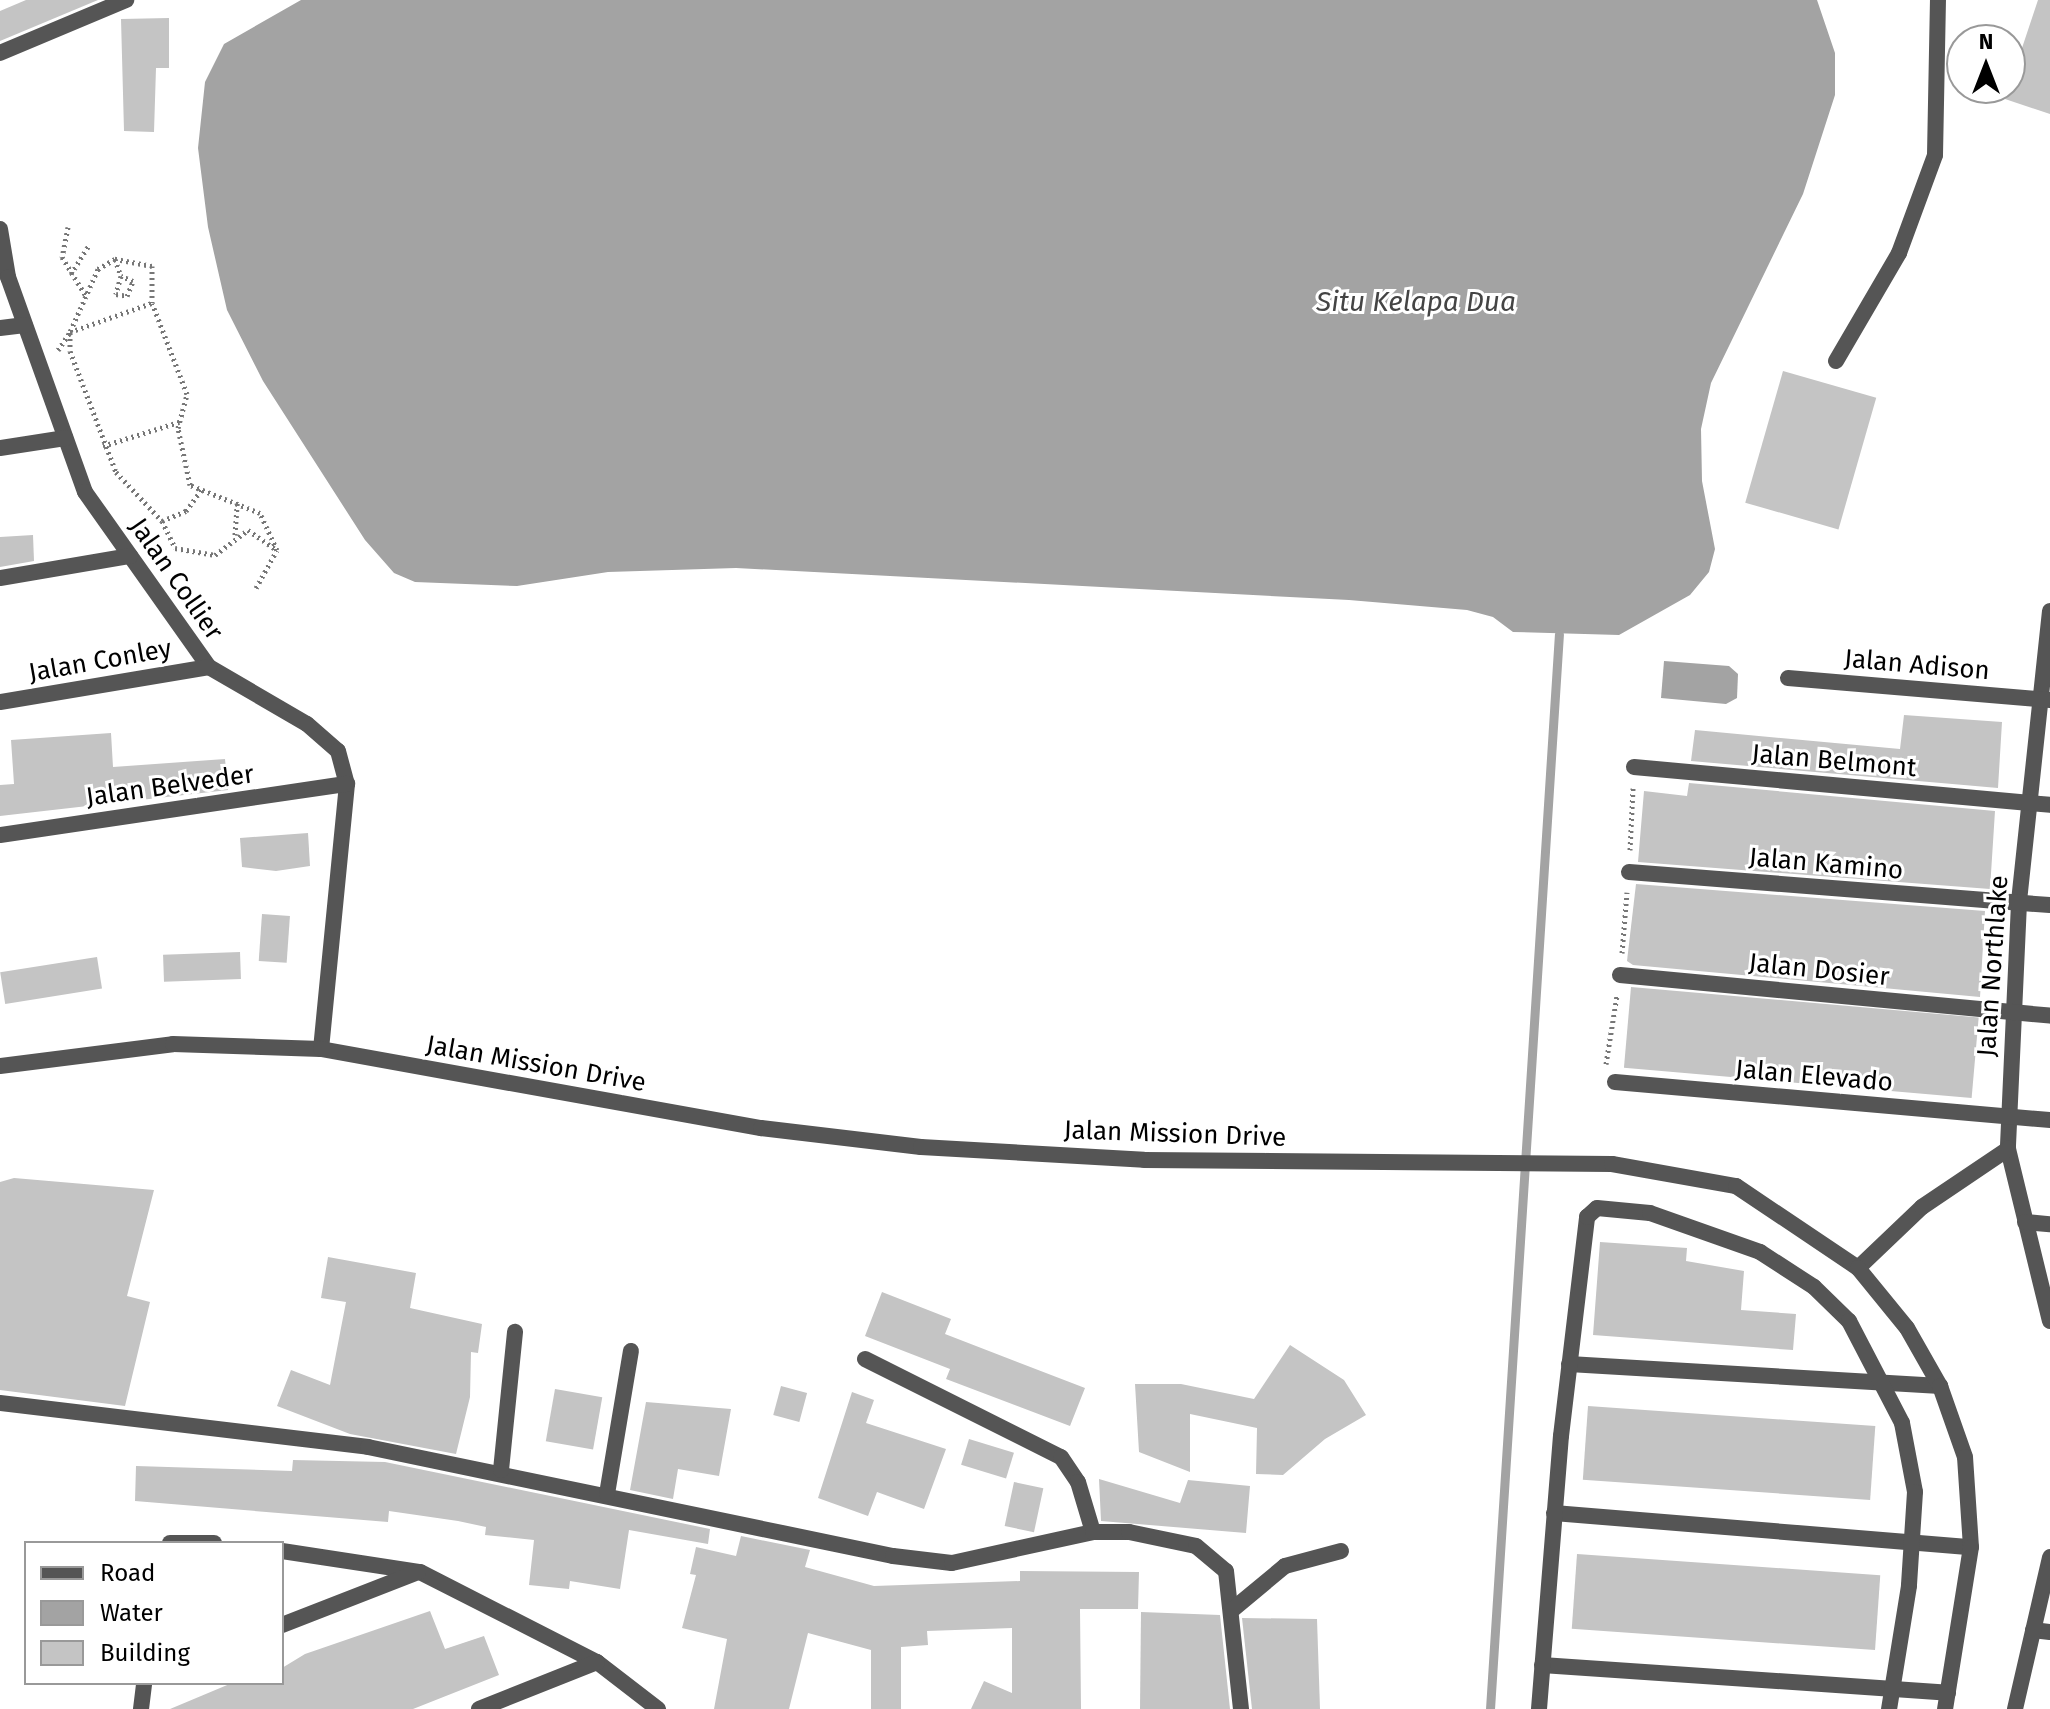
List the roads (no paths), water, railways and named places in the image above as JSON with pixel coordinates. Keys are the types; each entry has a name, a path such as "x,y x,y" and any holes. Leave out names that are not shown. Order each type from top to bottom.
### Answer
{"street":[{"path":"0,53 126,0"},
{"path":"1836,361 1899,253 1935,155 1938,0"},
{"name":"Jalan Collier","path":"0,229 25,325 85,492 209,667 327,739 338,751 347,784 321,1049"},
{"path":"0,328 25,325"},
{"path":"0,448 65,438"},
{"path":"0,578 130,556"},
{"name":"Jalan Northlake","path":"2050,611 2046,699 2019,903 2008,1149 2050,1319"},
{"name":"Jalan Conley","path":"0,702 209,667"},
{"name":"Jalan Adison","path":"1788,678 2046,699"},
{"name":"Jalan Belmont","path":"1634,767 2050,805"},
{"name":"Jalan Belveder","path":"0,835 347,784"},
{"name":"Jalan Kamino","path":"1629,872 2050,905"},
{"name":"Jalan Dosier","path":"1620,975 2050,1016"},
{"name":"Jalan Mission Drive","path":"0,1066 173,1044 321,1049 761,1128 921,1147 1144,1160 1573,1164 1685,1173 1736,1186 1858,1268 1907,1328 1940,1386 1965,1457 1971,1547 1947,1701"},
{"name":"Jalan Elevado","path":"1615,1082 2050,1120"},
{"path":"1858,1268 1922,1207 2008,1149"},
{"path":"1539,1709 1569,1364 1587,1217 1597,1208 1625,1210 1760,1252 1814,1287 1849,1321 1886,1387 1902,1423 1915,1492 1912,1541 1889,1709"},
{"path":"2025,1222 2050,1224"},
{"path":"501,1470 515,1332"},
{"path":"607,1494 631,1351"},
{"path":"865,1359 1061,1457 1078,1482 1093,1532"},
{"path":"1569,1364 1886,1387 1940,1386"},
{"path":"0,1403 197,1423 501,1470 828,1543 952,1563 1093,1532 1129,1532 1196,1546 1226,1571 1241,1709"},
{"path":"1554,1513 1971,1547"},
{"path":"284,1551 420,1572 597,1662 658,1709"},
{"path":"1232,1610 1285,1566 1341,1551"},
{"path":"2015,1709 2041,1631 2050,1557"},
{"path":"284,1624 420,1572"},
{"path":"479,1709 597,1662"},
{"path":"1542,1665 1893,1689 1947,1701"},
{"path":"141,1709 144,1685"}],"water":[{"name":"Situ Kelapa Dua","path":"301,0 1817,0 1835,53 1835,95 1803,194 1711,383 1701,429 1702,481 1715,549 1709,572 1690,595 1619,635 1513,632 1493,617 1467,610 1349,600 736,568 608,572 517,586 415,582 394,573 365,540 263,381 227,310 208,227 198,148 205,82 224,44"},
{"path":"1664,661 1729,666 1738,674 1737,698 1726,704 1661,698"}],"waterway":[{"path":"1490,1709 1559,634"}]}
